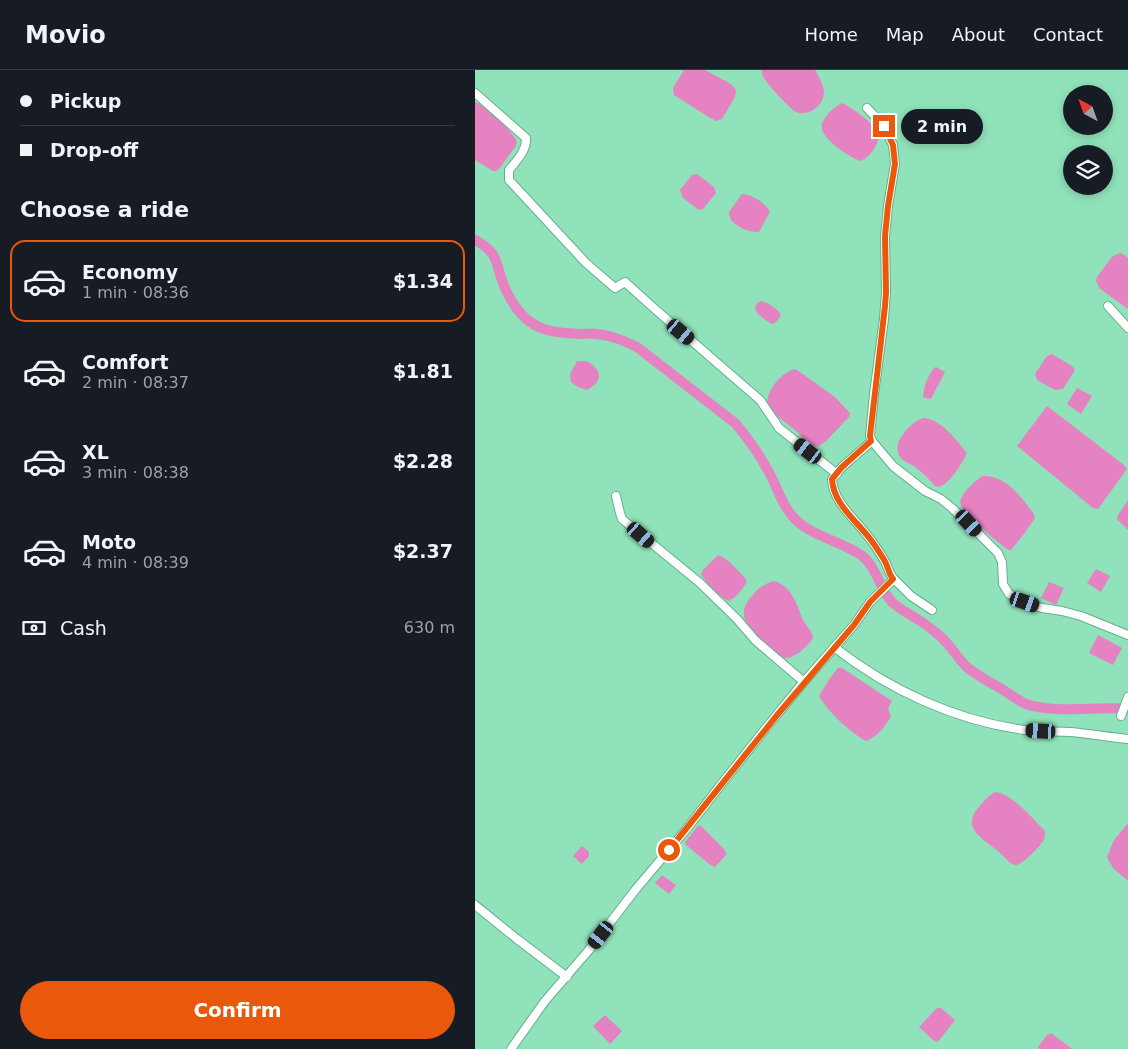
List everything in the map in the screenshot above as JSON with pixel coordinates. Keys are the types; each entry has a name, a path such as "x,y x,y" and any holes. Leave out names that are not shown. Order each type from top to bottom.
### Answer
{"street":[{"path":"475,93 526,138 527,144 509,170 509,180 586,263 615,288 625,282 760,400 779,428 837,474"},
{"path":"867,108 884,126 893,145 895,164 885,236 886,292 874,394 871,441 893,466 951,508 969,523 998,553 1002,562 1003,584 1009,594 1042,608 1081,616 1128,635"},
{"path":"1108,306 1128,328"},
{"path":"871,441 832,479 833,488 843,508 869,536 887,563 889,575 911,596 932,610"},
{"path":"616,496 622,519 700,583 737,619 755,640 804,682"},
{"path":"511,1049 545,1001 589,950 636,889 804,682 854,625 870,602 893,579"},
{"path":"834,647 891,686 955,714 1025,730 1072,732 1128,739"},
{"path":"1121,716 1128,697"},
{"path":"475,905 567,977"}],"shaded area":[{"path":"684,70 705,70 731,84 736,90 735,97 722,119 716,121 674,95 673,88"},
{"path":"762,70 815,70 824,92 819,105 806,113 796,112 769,85 763,77"},
{"path":"475,102 498,119 517,141 516,146 496,171 475,160"},
{"path":"843,103 869,122 878,136 878,142 872,151 861,161 838,148 827,138 822,129 823,121 828,114 835,107"},
{"path":"697,174 714,187 716,193 703,209 699,210 683,198 680,190 692,175"},
{"path":"742,194 758,200 770,212 759,232 744,229 731,219 729,212"},
{"path":"1121,253 1128,258 1128,309 1099,288 1096,281 1112,257"},
{"path":"761,301 772,306 781,315 773,324 758,314 755,307"},
{"path":"1052,354 1072,366 1075,370 1063,389 1055,390 1037,380 1035,374 1047,356"},
{"path":"577,361 588,362 598,372 599,377 597,381 587,390 571,382 570,374"},
{"path":"936,367 945,372 931,399 923,397 926,382"},
{"path":"794,369 835,397 850,413 849,417 819,446 814,446 806,441 773,413 767,403 772,387 784,374"},
{"path":"1077,388 1092,396 1081,414 1067,404"},
{"path":"1047,406 1127,469 1098,509 1093,508 1017,446"},
{"path":"924,418 930,419 942,426 967,453 953,475 946,483 940,486 935,486 917,468 902,459 898,452 898,446 903,434 913,424"},
{"path":"982,476 996,478 1008,484 1023,499 1035,518 1011,550 1008,550 988,534 962,508 960,502 963,494"},
{"path":"1128,500 1128,530 1117,519"},
{"path":"718,555 729,561 747,581 735,597 729,601 713,590 701,574"},
{"path":"1096,569 1110,576 1101,592 1087,583"},
{"path":"774,581 780,583 790,592 813,638 800,652 787,658 779,657 770,650 753,633 744,616 744,609 754,593 767,583"},
{"path":"1049,582 1064,588 1056,605 1041,598"},
{"path":"1098,635 1122,648 1113,665 1089,653"},
{"path":"838,668 842,668 892,701 888,709 891,716 887,724 881,731 866,741 840,721 819,696"},
{"path":"995,792 1009,797 1016,802 1045,831 1044,838 1039,846 1027,858 1016,865 1009,862 981,837 973,827 973,815 984,801"},
{"path":"1128,823 1128,881 1113,868 1107,857 1114,840"},
{"path":"698,826 701,826 727,854 715,867 686,845 685,842"},
{"path":"582,846 589,852 589,856 582,864 573,856"},
{"path":"662,875 676,885 669,894 655,883"},
{"path":"937,1008 941,1008 955,1020 938,1042 933,1040 919,1027"},
{"path":"605,1015 622,1031 610,1044 593,1026"},
{"path":"1051,1033 1072,1049 1039,1049 1038,1047 1047,1035"}],"waterway":[{"path":"475,240 488,249 495,258 503,283 511,299 517,309 529,321 547,330 561,333 607,336 637,347 735,423 759,455 784,504 795,519 819,535 861,555 871,565 892,602 938,634 972,671 1026,704 1037,707 1050,709 1128,709"}],"route":[{"path":"669,850 804,682 854,625 870,602 893,579 889,575 887,563 869,536 843,508 833,488 832,479 842,467 871,441 874,394 886,292 885,236 895,164 893,145 884,126"}]}
